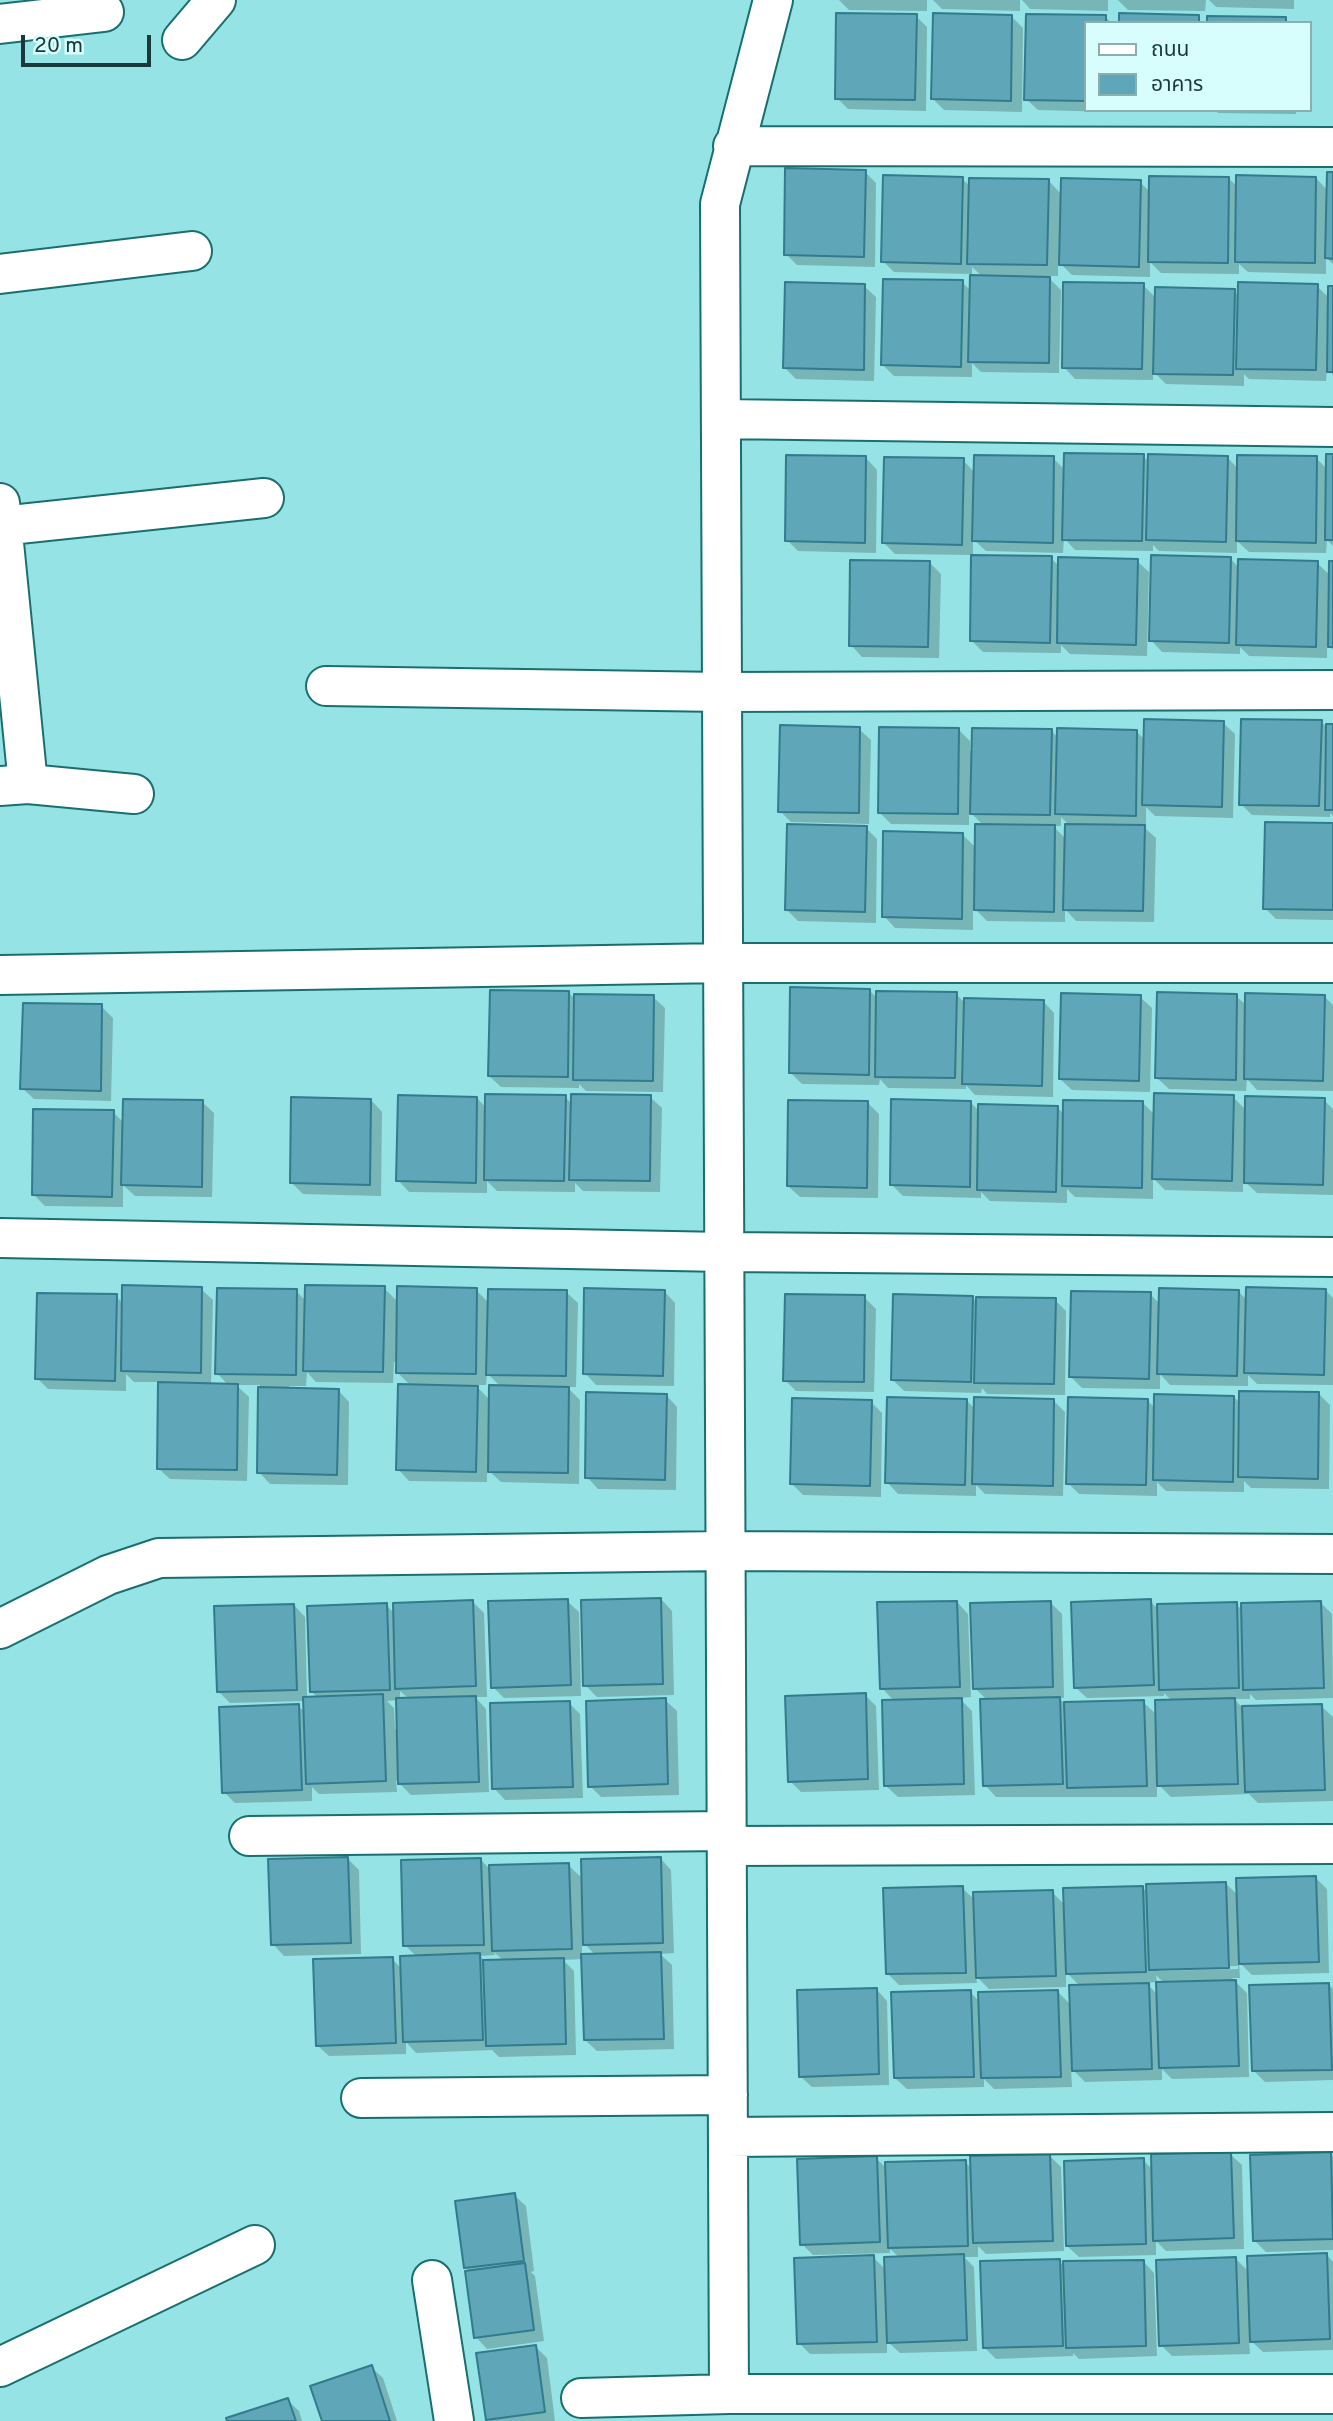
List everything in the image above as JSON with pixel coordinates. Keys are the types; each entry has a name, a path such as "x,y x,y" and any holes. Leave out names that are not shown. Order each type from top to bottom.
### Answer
{"street":[{"path":"182,40 216,0"},
{"path":"729,2394 720,204 773,0"},
{"path":"0,24 104,12"},
{"path":"733,146 1333,147"},
{"path":"0,274 192,251"},
{"path":"721,419 1333,427"},
{"path":"134,794 14,785 1,518 264,498"},
{"path":"326,686 722,692 1333,690"},
{"path":"0,975 723,963 1333,963"},
{"path":"0,1238 724,1252 1333,1257"},
{"path":"0,1629 107,1575 159,1558 726,1551 1333,1554"},
{"path":"249,1836 1333,1844"},
{"path":"361,2098 728,2095"},
{"path":"728,2137 1333,2132"},
{"path":"0,2367 255,2245"},
{"path":"432,2280 454,2421"},
{"path":"581,2398 729,2394 1333,2394"}],"building":[{"path":"836,13 917,14 915,100 835,99"},
{"path":"933,13 1012,15 1011,101 931,99"},
{"path":"1119,13 1199,15 1199,21 1119,21"},
{"path":"1026,14 1106,15 1106,21 1084,21 1084,101 1024,100"},
{"path":"1207,16 1286,17 1286,21 1207,21"},
{"path":"785,168 866,170 864,257 784,255"},
{"path":"1327,172 1333,172 1333,259 1325,258"},
{"path":"883,175 963,177 961,264 881,262"},
{"path":"1236,175 1316,177 1315,263 1235,262"},
{"path":"1149,176 1229,177 1228,263 1148,262"},
{"path":"969,178 1049,179 1047,265 967,264"},
{"path":"1061,178 1141,180 1139,267 1059,265"},
{"path":"970,275 1050,277 1049,363 968,362"},
{"path":"883,279 963,280 961,367 881,365"},
{"path":"785,282 865,284 864,370 783,368"},
{"path":"1063,282 1144,283 1142,369 1062,368"},
{"path":"1238,282 1318,284 1316,370 1236,369"},
{"path":"1328,286 1333,286 1333,372 1327,372"},
{"path":"1155,287 1235,289 1233,375 1153,374"},
{"path":"1064,453 1144,454 1142,541 1062,540"},
{"path":"1148,454 1228,456 1226,542 1146,540"},
{"path":"1326,454 1333,454 1333,540 1325,540"},
{"path":"786,455 866,456 865,543 785,541"},
{"path":"974,455 1054,456 1053,543 972,541"},
{"path":"1237,455 1317,456 1316,543 1236,541"},
{"path":"884,457 964,458 962,545 882,543"},
{"path":"971,555 1052,556 1050,643 970,641"},
{"path":"1151,555 1231,557 1229,643 1149,641"},
{"path":"1058,557 1138,559 1136,645 1057,643"},
{"path":"1238,559 1318,561 1316,647 1236,645"},
{"path":"850,560 930,561 928,647 849,646"},
{"path":"1329,561 1333,561 1333,647 1328,647"},
{"path":"1144,719 1224,721 1222,807 1142,805"},
{"path":"1241,719 1322,720 1319,806 1239,805"},
{"path":"1326,724 1333,724 1333,810 1325,810"},
{"path":"780,725 860,727 859,813 778,812"},
{"path":"879,727 959,728 958,814 878,813"},
{"path":"972,728 1052,729 1050,815 970,814"},
{"path":"1057,728 1137,730 1136,816 1055,814"},
{"path":"1265,822 1333,823 1333,910 1263,909"},
{"path":"787,824 867,826 865,912 785,910"},
{"path":"975,824 1055,825 1054,912 974,910"},
{"path":"1065,824 1145,825 1143,911 1063,910"},
{"path":"883,831 963,833 962,919 882,917"},
{"path":"790,987 870,989 869,1075 789,1073"},
{"path":"490,990 569,991 568,1077 488,1076"},
{"path":"876,991 957,992 955,1078 875,1077"},
{"path":"1157,992 1237,994 1236,1080 1155,1078"},
{"path":"1061,993 1141,995 1139,1081 1059,1079"},
{"path":"1245,993 1325,995 1323,1081 1244,1079"},
{"path":"574,994 654,995 653,1081 573,1080"},
{"path":"964,998 1044,1000 1042,1086 962,1084"},
{"path":"23,1003 102,1004 101,1091 20,1089"},
{"path":"1154,1093 1234,1095 1232,1181 1152,1179"},
{"path":"485,1094 566,1095 564,1181 484,1180"},
{"path":"571,1094 651,1095 650,1181 569,1180"},
{"path":"398,1095 477,1097 476,1183 396,1181"},
{"path":"1245,1096 1325,1098 1323,1185 1244,1183"},
{"path":"291,1097 371,1099 370,1185 290,1183"},
{"path":"123,1099 203,1100 202,1187 121,1185"},
{"path":"891,1099 971,1101 970,1187 890,1185"},
{"path":"788,1100 868,1101 867,1188 787,1186"},
{"path":"1063,1100 1143,1101 1142,1188 1062,1186"},
{"path":"978,1104 1058,1106 1056,1192 977,1190"},
{"path":"33,1109 114,1110 112,1197 32,1195"},
{"path":"122,1285 202,1287 201,1373 121,1371"},
{"path":"305,1285 385,1286 383,1372 303,1371"},
{"path":"397,1286 477,1288 476,1374 396,1373"},
{"path":"1246,1287 1326,1289 1324,1375 1244,1373"},
{"path":"217,1288 297,1289 296,1375 215,1374"},
{"path":"584,1288 665,1290 663,1376 583,1374"},
{"path":"1159,1288 1239,1290 1237,1376 1157,1374"},
{"path":"488,1289 567,1290 566,1376 486,1375"},
{"path":"1071,1291 1151,1292 1149,1379 1069,1377"},
{"path":"37,1293 117,1294 115,1381 35,1379"},
{"path":"785,1294 865,1295 864,1382 783,1381"},
{"path":"893,1294 973,1296 971,1382 891,1380"},
{"path":"976,1297 1056,1298 1054,1384 974,1383"},
{"path":"158,1382 238,1384 237,1470 157,1469"},
{"path":"398,1384 478,1386 476,1472 396,1470"},
{"path":"489,1385 569,1387 568,1473 488,1472"},
{"path":"258,1387 339,1389 337,1475 257,1473"},
{"path":"1239,1391 1319,1392 1318,1479 1238,1477"},
{"path":"586,1392 667,1394 665,1480 585,1478"},
{"path":"1154,1394 1234,1396 1233,1482 1153,1480"},
{"path":"887,1397 967,1399 965,1485 885,1483"},
{"path":"974,1397 1054,1399 1053,1486 972,1484"},
{"path":"1068,1397 1148,1399 1146,1485 1066,1484"},
{"path":"792,1398 872,1400 870,1486 790,1484"},
{"path":"661,1598 663,1684 583,1686 581,1600"},
{"path":"568,1599 571,1685 491,1688 488,1601"},
{"path":"1151,1599 1154,1685 1074,1688 1071,1602"},
{"path":"473,1600 476,1686 395,1689 393,1603"},
{"path":"957,1601 960,1687 880,1689 877,1602"},
{"path":"1051,1601 1053,1687 973,1689 970,1603"},
{"path":"1321,1601 1324,1688 1243,1690 1241,1603"},
{"path":"1237,1602 1239,1688 1159,1690 1157,1604"},
{"path":"387,1603 390,1690 310,1692 307,1606"},
{"path":"294,1604 297,1690 217,1692 214,1606"},
{"path":"866,1693 868,1779 788,1782 785,1696"},
{"path":"383,1694 386,1781 306,1784 303,1697"},
{"path":"476,1696 479,1782 398,1784 396,1698"},
{"path":"1060,1697 1063,1784 983,1786 980,1699"},
{"path":"666,1698 668,1784 588,1787 586,1701"},
{"path":"962,1698 964,1784 884,1786 882,1700"},
{"path":"1235,1698 1238,1784 1157,1786 1155,1700"},
{"path":"1144,1700 1147,1786 1067,1788 1064,1702"},
{"path":"570,1701 573,1787 492,1789 490,1703"},
{"path":"299,1704 302,1790 222,1793 219,1707"},
{"path":"1322,1704 1325,1790 1245,1792 1242,1706"},
{"path":"348,1857 351,1943 271,1945 268,1859"},
{"path":"661,1857 663,1943 583,1945 581,1859"},
{"path":"481,1858 484,1945 403,1946 401,1860"},
{"path":"569,1863 572,1949 492,1951 489,1865"},
{"path":"1316,1876 1319,1962 1239,1964 1236,1878"},
{"path":"1226,1882 1229,1968 1149,1970 1146,1884"},
{"path":"963,1886 966,1973 886,1974 883,1888"},
{"path":"1143,1886 1146,1972 1066,1974 1063,1888"},
{"path":"1053,1890 1056,1976 976,1978 973,1892"},
{"path":"661,1952 664,2039 584,2040 581,1954"},
{"path":"480,1953 483,2040 403,2042 400,1956"},
{"path":"393,1957 396,2043 316,2046 313,1959"},
{"path":"564,1958 566,2044 486,2046 483,1960"},
{"path":"1236,1980 1239,2066 1159,2068 1156,1982"},
{"path":"1149,1983 1152,2069 1072,2071 1069,1985"},
{"path":"1329,1983 1332,2070 1252,2071 1249,1985"},
{"path":"877,1988 879,2074 799,2077 797,1990"},
{"path":"971,1990 974,2077 894,2078 891,1992"},
{"path":"1058,1990 1061,2077 981,2078 978,1992"},
{"path":"1231,2152 1234,2238 1153,2241 1151,2154"},
{"path":"1331,2152 1333,2239 1253,2241 1250,2155"},
{"path":"1050,2154 1053,2241 973,2243 970,2156"},
{"path":"877,2156 880,2242 800,2245 797,2159"},
{"path":"1144,2158 1146,2244 1066,2246 1064,2161"},
{"path":"966,2160 968,2246 888,2248 885,2162"},
{"path":"515,2193 524,2261 464,2268 455,2201"},
{"path":"1327,2253 1330,2339 1250,2342 1247,2256"},
{"path":"964,2254 967,2340 887,2343 884,2257"},
{"path":"874,2255 877,2342 797,2344 794,2258"},
{"path":"1236,2257 1239,2343 1159,2346 1156,2260"},
{"path":"1060,2259 1063,2346 983,2348 980,2261"},
{"path":"1144,2260 1146,2346 1066,2348 1063,2261"},
{"path":"525,2263 534,2330 474,2338 465,2271"},
{"path":"536,2345 545,2412 486,2420 476,2353"},
{"path":"372,2365 390,2421 322,2421 310,2386"},
{"path":"288,2398 296,2421 227,2421 226,2418"}]}
